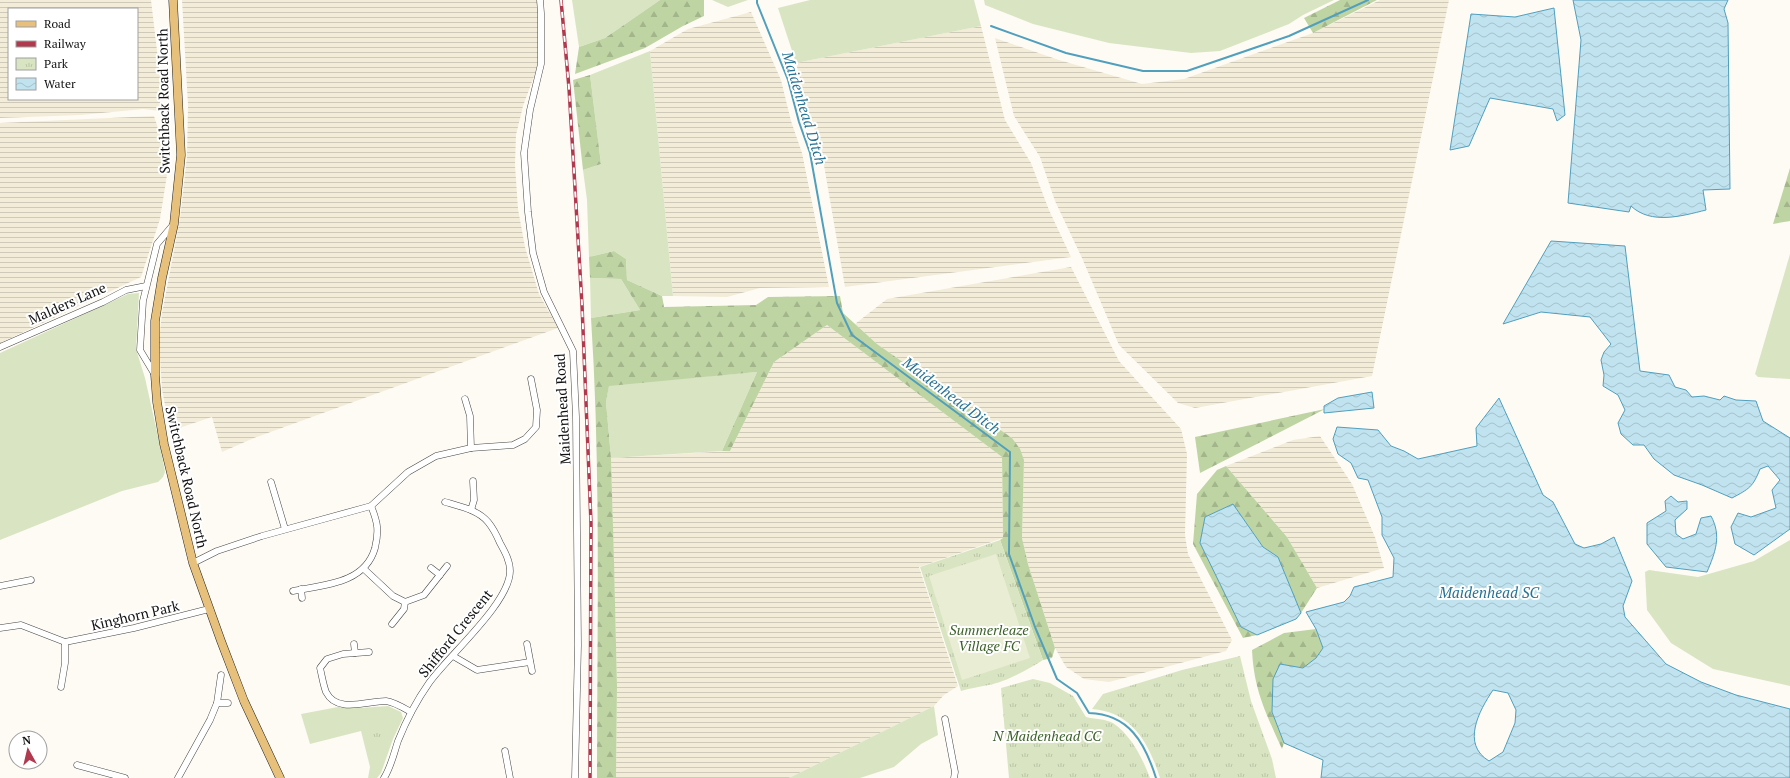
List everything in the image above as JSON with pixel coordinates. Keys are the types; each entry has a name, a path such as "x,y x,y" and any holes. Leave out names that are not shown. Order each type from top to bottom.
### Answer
{"main road":[{"name":"Switchback Road North","path":"173,0 181,155 174,224 162,278 155,321 155,376 164,444 193,563 244,701 280,778"}],"street":[{"name":"Maidenhead Road","path":"540,0 541,64 530,110 524,153 528,212 533,253 544,292 573,352 576,417 578,645 575,778"},
{"path":"155,376 140,350 143,301 156,244 174,224"},
{"name":"Malders Lane","path":"0,347 126,290 146,286"},
{"path":"193,563 217,551 285,529 371,506 408,472 436,456 472,448 512,445 525,439 536,427 537,410 532,379"},
{"path":"465,399 470,416 472,448"},
{"path":"471,510 474,500 473,480"},
{"path":"271,482 285,529"},
{"name":"Shifford Crescent","path":"384,778 411,712 436,673 453,656 493,608 508,583 510,572 507,556 488,521 471,510 445,502"},
{"path":"293,591 331,584 348,578 364,569 373,552 378,536 377,522 371,506"},
{"path":"364,569 393,596 405,602 424,595 447,566"},
{"path":"431,568 440,574"},
{"path":"0,586 32,580"},
{"path":"301,589 302,598"},
{"path":"392,624 404,609 405,602"},
{"name":"Kinghorn Park","path":"65,642 134,628 209,609"},
{"path":"0,628 21,625 65,642 65,663 61,687"},
{"path":"354,644 355,653"},
{"path":"527,644 532,671"},
{"path":"320,668 327,659 343,654 369,652"},
{"path":"453,656 477,670 530,662"},
{"path":"312,666 320,668"},
{"path":"320,668 326,691 333,701 348,704 387,701 411,712"},
{"path":"178,778 210,720 217,702 221,675"},
{"path":"217,702 228,703"},
{"path":"945,719 955,772 954,778"},
{"path":"506,751 510,778"},
{"path":"77,765 125,778"}],"shaded area":[{"path":"0,0 151,0 160,76 160,111 143,109 81,115 0,118"},
{"path":"182,0 540,0 540,51 536,71 523,106 516,135 515,165 518,209 525,247 539,294 558,328 254,438 222,452 212,417 179,428 169,425 162,390 159,341 162,313 180,219 187,156 188,105"},
{"path":"1380,0 1449,0 1372,376 1195,408 1178,403 1119,345 1082,258 1055,201 1040,157 1014,116 995,38 1059,60 1142,84 1184,79 1313,33"},
{"path":"751,12 781,80 791,121 802,153 829,287 760,288 727,297 673,296 650,51 688,29"},
{"path":"981,26 1005,120 1031,163 1049,210 1071,257 845,287 821,148 808,110 796,63"},
{"path":"154,116 158,128 166,140 167,175 160,219 141,277 0,343 0,123"},
{"path":"1071,267 1119,361 1181,429 1187,454 1185,535 1188,554 1232,640 1226,651 1109,682 1084,679 1066,667 1055,648 1028,564 1022,538 1024,460 1012,438 877,344 855,324 887,299"},
{"path":"827,325 1002,457 1003,538 919,567 958,686 944,695 934,706 789,778 616,778 617,686 611,458 730,451 774,362"},
{"path":"1320,436 1352,484 1375,537 1384,568 1317,588 1287,537 1226,466 1293,440"}],"green space":[{"path":"572,0 660,0 605,38 579,47"},
{"path":"660,0 704,0 704,16 683,26 645,48 575,74 579,47 605,38"},
{"path":"712,0 748,0 728,7"},
{"path":"810,0 974,0 981,26 796,63 778,8"},
{"path":"984,0 1334,0 1303,15 1289,24 1220,51 1191,53 1109,43 1033,24 985,5"},
{"path":"1340,0 1377,0 1313,33 1304,18"},
{"path":"650,51 673,296 662,296 627,280 626,259 614,251 589,257 587,200 583,170 601,164 590,75"},
{"path":"590,75 601,164 583,170 573,80"},
{"path":"1790,168 1790,221 1773,224"},
{"path":"614,251 626,259 627,280 662,296 664,307 756,305 768,297 840,296 843,313 877,344 1012,438 1020,449 1024,460 1022,538 1028,564 1055,648 1052,658 1043,660 1000,540 1003,538 1002,457 827,325 774,362 730,451 722,451 757,372 609,386 606,402 611,458 614,561 617,686 616,778 597,778 597,490 591,318 640,310 621,279 590,278 589,257"},
{"path":"1790,254 1790,379 1758,377 1755,374"},
{"path":"590,278 621,279 640,310 591,318"},
{"path":"139,293 136,349 145,378 161,450 165,472 163,477 158,482 122,491 0,540 0,353 128,294"},
{"path":"757,372 722,451 611,458 606,402 609,385"},
{"path":"1325,409 1200,473 1195,437"},
{"path":"1226,466 1287,537 1317,588 1301,613 1278,557 1263,547 1233,504 1205,517 1200,543 1241,627 1257,635 1243,638 1193,544 1197,494 1217,470"},
{"name":"Summerleaze Village FC","path":"1000,540 1043,660 1003,681 961,691 920,567"},
{"path":"1790,540 1790,686 1713,669 1671,643 1647,610 1645,572 1649,570 1698,577 1754,561"},
{"name":"Summerleaze Village FC","path":"996,554 1030,658 962,680 929,576"},
{"path":"1316,629 1323,648 1316,658 1303,668 1280,664 1272,712 1284,743 1282,749 1266,713 1258,690 1253,665 1252,650 1284,633"},
{"path":"1240,656 1251,701 1272,759 1276,778 1160,778 1150,753 1137,732 1118,716 1106,711 1092,709 1103,694 1182,670"},
{"name":"N Maidenhead CC","path":"1033,679 1050,683 1073,696 1086,717 1113,723 1119,728 1136,748 1150,778 1009,778 1001,688"},
{"path":"388,706 401,712 403,718 393,739 381,773 377,778 368,778 370,767 361,731 310,744 301,714 338,707 360,708"},
{"path":"934,706 938,735 921,744 894,767 860,778 789,778"},
{"path":"371,728 379,728 384,733 382,744 379,746 371,746 366,741 366,733"}],"water":[{"path":"1573,0 1728,0 1724,9 1728,23 1730,189 1703,190 1706,210 1687,215 1657,217 1639,212 1631,206 1629,212 1568,203 1581,40"},
{"path":"1554,8 1565,115 1557,121 1553,109 1490,98 1469,146 1450,150 1471,14 1515,17"},
{"path":"1551,241 1625,246 1640,371 1669,375 1675,387 1686,390 1692,397 1704,396 1720,400 1724,396 1736,400 1756,401 1763,421 1790,438 1790,529 1754,555 1735,544 1731,527 1738,513 1751,517 1776,508 1772,490 1780,480 1768,466 1760,469 1750,487 1732,498 1674,475 1654,459 1644,445 1633,445 1621,434 1618,423 1625,410 1618,395 1603,386 1604,375 1601,360 1604,352 1611,344 1590,317 1541,312 1503,324"},
{"path":"1372,392 1374,408 1324,413 1324,406 1338,398"},
{"name":"Maidenhead SC","path":"1499,398 1543,495 1553,502 1575,544 1584,548 1601,544 1614,537 1632,581 1623,606 1625,617 1666,664 1701,682 1736,695 1790,709 1790,778 1321,778 1323,760 1284,743 1272,712 1273,679 1280,664 1303,668 1316,658 1323,648 1316,629 1306,612 1344,602 1350,596 1354,587 1393,577 1394,558 1382,535 1382,517 1368,480 1358,478 1351,463 1338,454 1333,439 1337,427 1378,430 1391,446 1418,459 1477,446 1476,428","holes":["1493,690 1508,693 1516,710 1515,723 1503,752 1489,761 1481,754 1476,746 1474,737 1475,727 1478,717"]},
{"path":"1671,496 1678,502 1687,501 1687,509 1675,520 1676,534 1683,539 1696,534 1701,518 1711,516 1717,537 1713,558 1707,572 1666,567 1647,544 1647,523 1666,511 1665,501"},
{"path":"1233,504 1263,547 1278,557 1301,613 1296,619 1257,635 1241,627 1200,543 1205,517"}],"waterway":[{"name":"Maidenhead Ditch","path":"757,0 788,80 799,122 810,153 837,303 852,335 1010,452 1009,554 1035,627 1057,679 1077,693 1089,713 1103,715 1115,719 1125,725 1141,742 1147,753 1156,778"},
{"path":"991,26 1066,53 1143,71 1187,71 1289,36 1368,0"}],"railway":[{"path":"561,0 569,88 582,305 591,523 590,778"}]}
